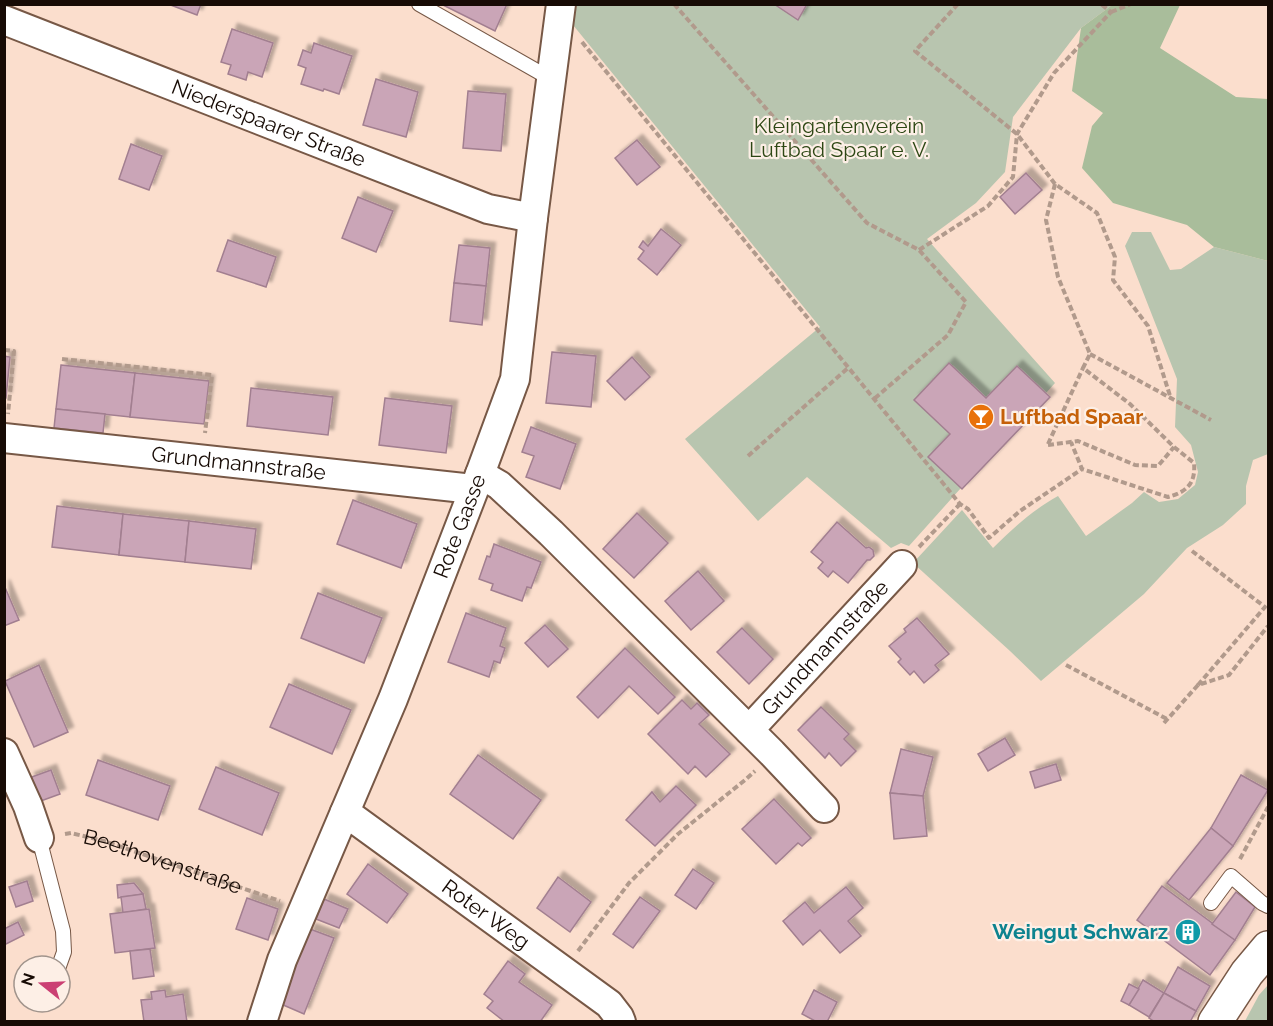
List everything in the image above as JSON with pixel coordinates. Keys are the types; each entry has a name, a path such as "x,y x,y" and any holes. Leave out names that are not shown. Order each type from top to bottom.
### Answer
{"main road":[{"path":"1215,1022 1247,973 1269,948"}],"street":[{"name":"Rote Gasse","path":"262,1022 282,960 393,699 515,379 533,218 560,15"},
{"name":"Niederspaarer Straße","path":"4,20 488,209 533,218"},
{"name":"Grundmannstraße","path":"5,438 201,460 476,481 499,485 551,533 772,753 824,808"},
{"name":"Grundmannstraße","path":"749,730 902,565"},
{"path":"4,753 28,806 39,838"},
{"name":"Roter Weg","path":"345,812 609,1004 621,1022"}],"lane":[{"path":"419,4 551,80"},
{"path":"39,838 63,931 63,954"},
{"path":"1210,903 1231,876 1262,903 1269,906"}],"path":[{"path":"674,4 867,223 919,250 966,302 948,335 874,399"},
{"path":"958,4 915,51 1017,134 1055,184 1098,213 1115,257 1113,280 1148,326 1171,399"},
{"path":"1101,4 1111,12"},
{"path":"919,250 988,206 1013,177 1017,134 1054,73 1111,12 1131,4"},
{"path":"560,15 960,504 968,509 989,538 1020,511 1082,469"},
{"path":"1055,184 1046,220 1058,277 1090,354 1210,420"},
{"path":"4,350 14,351 5,438"},
{"path":"1090,354 1048,445 1078,441 1135,465 1158,466 1174,447"},
{"path":"62,359 212,375 201,460"},
{"path":"748,456 848,368"},
{"path":"1071,442 1082,469 1168,497 1181,494 1191,484 1195,473 1194,463 1130,404 1083,368"},
{"path":"902,565 960,504"},
{"path":"1066,665 1166,721 1265,607 1192,551"},
{"path":"1198,684 1229,675 1269,626"},
{"path":"578,951 629,883 678,834 745,780 772,753"},
{"path":"1231,876 1269,807"},
{"name":"Beethovenstraße","path":"39,838 71,833 104,841 303,909"}],"green space":[{"name":"Kleingartenverein Luftbad Spaar e. V.","path":"577,4 1112,5 1081,28 1013,117 1005,172 976,203 927,239 1055,383 909,546 901,543 891,548 807,477 758,521 685,439 820,327 573,25"},
{"path":"1112,5 1180,5 1160,48 1236,97 1268,99 1268,261 1214,247 1187,225 1113,203 1082,168 1092,126 1103,113 1072,91 1081,28"},
{"path":"1132,232 1151,232 1170,270 1181,269 1214,247 1268,261 1268,454 1253,460 1246,486 1246,504 1223,525 1187,548 1144,594 1041,681 913,563 962,510 993,548 1040,507 1058,496 1086,536 1144,492 1159,502 1178,499 1195,485 1198,472 1191,445 1175,427 1177,379 1125,246"},
{"path":"1268,985 1268,1021 1245,1021 1259,995"}],"building":[{"path":"168,4 201,4 197,15"},
{"path":"441,4 507,4 495,31"},
{"path":"774,4 807,4 798,20"},
{"path":"232,29 273,43 262,77 248,72 246,80 228,74 231,65 221,62"},
{"path":"314,43 352,56 339,94 301,84 306,68 298,65 303,50 311,53"},
{"path":"376,79 418,92 406,137 363,125"},
{"path":"468,91 506,94 501,151 463,148"},
{"path":"637,140 660,167 637,185 615,158"},
{"path":"131,144 162,156 149,190 119,179"},
{"path":"1026,173 1042,190 1015,214 1000,197"},
{"path":"358,197 393,211 376,252 342,238"},
{"path":"661,229 681,245 657,275 638,259 644,251 639,247 643,241 648,246"},
{"path":"228,240 276,257 266,287 217,271"},
{"path":"459,245 490,248 486,286 454,283"},
{"path":"454,283 486,286 482,325 450,321"},
{"path":"552,352 596,356 591,407 546,403"},
{"path":"4,356 10,357 6,398 4,398"},
{"path":"632,357 650,377 625,400 607,381"},
{"name":"Luftbad Spaar","path":"949,363 986,398 1017,366 1050,397 962,489 928,457 950,434 914,400"},
{"path":"61,365 135,373 130,417 56,409"},
{"path":"135,373 209,381 204,424 130,417"},
{"path":"251,388 333,397 328,435 247,426"},
{"path":"385,398 452,406 446,453 379,445"},
{"path":"56,409 105,414 103,433 54,428"},
{"path":"531,427 576,444 560,489 526,477 534,456 522,452"},
{"path":"353,500 417,524 401,568 337,544"},
{"path":"57,506 123,514 119,555 52,547"},
{"path":"637,513 668,543 634,578 603,549"},
{"path":"123,514 189,521 185,562 119,555"},
{"path":"189,521 256,529 251,569 185,562"},
{"path":"837,522 866,548 873,550 874,556 867,560 848,583 833,571 828,577 818,568 823,562 811,552"},
{"path":"494,544 541,562 531,588 527,587 522,601 491,590 493,584 479,579"},
{"path":"698,571 724,601 691,630 665,601"},
{"path":"4,585 19,620 4,626"},
{"path":"318,593 382,618 364,663 301,638"},
{"path":"466,613 506,628 500,646 505,648 500,663 494,661 489,677 448,662"},
{"path":"917,618 949,654 935,665 939,670 924,683 914,671 910,675 898,662 901,659 889,646 906,632 904,629"},
{"path":"545,625 568,649 548,667 525,643"},
{"path":"742,628 773,659 749,684 717,652"},
{"path":"625,648 675,697 658,714 629,686 598,718 577,697"},
{"path":"39,665 68,732 34,747 5,681"},
{"path":"289,684 351,710 332,754 270,727"},
{"path":"682,700 691,709 697,703 709,715 699,724 730,754 706,777 695,766 688,774 648,734"},
{"path":"821,707 849,734 844,739 856,751 841,766 829,753 825,758 798,730"},
{"path":"1005,738 1015,755 988,771 978,754"},
{"path":"901,749 933,757 923,796 890,793"},
{"path":"478,755 541,800 513,839 450,794"},
{"path":"98,760 170,786 158,820 86,795"},
{"path":"1056,764 1061,780 1035,788 1030,772"},
{"path":"216,767 279,793 262,835 199,809"},
{"path":"51,770 60,794 38,802 29,778"},
{"path":"1241,775 1268,790 1233,846 1211,828"},
{"path":"676,786 696,805 655,846 626,820 652,792 660,802"},
{"path":"890,793 923,796 927,836 894,839"},
{"path":"774,799 811,838 802,846 798,843 776,864 742,829"},
{"path":"1211,828 1233,846 1189,900 1167,883"},
{"path":"368,864 408,894 387,923 347,894"},
{"path":"693,869 714,883 696,909 675,895"},
{"path":"558,877 591,902 570,932 537,908"},
{"path":"27,881 33,901 16,907 9,887"},
{"path":"134,883 143,894 118,898 117,885"},
{"name":"Weingut Schwarz","path":"1162,886 1235,940 1210,975 1137,920"},
{"path":"846,887 863,908 848,921 861,936 840,953 820,930 803,945 783,921 805,902 814,913"},
{"path":"1236,892 1255,907 1235,940 1212,924"},
{"path":"143,894 146,909 123,913 121,897"},
{"path":"640,897 660,911 633,948 613,934"},
{"path":"247,898 278,909 268,940 236,929"},
{"path":"324,899 348,909 339,928 316,919"},
{"path":"149,909 155,948 115,953 110,914"},
{"path":"18,922 24,935 4,945 4,929"},
{"path":"310,929 334,938 304,1014 281,1004"},
{"path":"150,949 154,976 133,979 130,951"},
{"path":"508,961 525,974 519,982 552,1005 540,1022 505,1022 487,1008 493,1001 484,994"},
{"path":"1178,967 1210,986 1196,1011 1164,993"},
{"path":"1143,980 1164,993 1149,1017 1129,1005"},
{"path":"1129,984 1139,989 1129,1005 1121,1001"},
{"path":"165,990 166,997 183,994 187,1022 144,1022 141,1000 152,999 151,992"},
{"path":"814,990 837,1002 827,1022 817,1022 802,1014"},
{"path":"1164,993 1196,1011 1190,1022 1155,1022 1149,1018"}],"place":[{"name":"Luftbad Spaar","path":"981,417"},
{"name":"Weingut Schwarz","path":"1188,932"}]}
